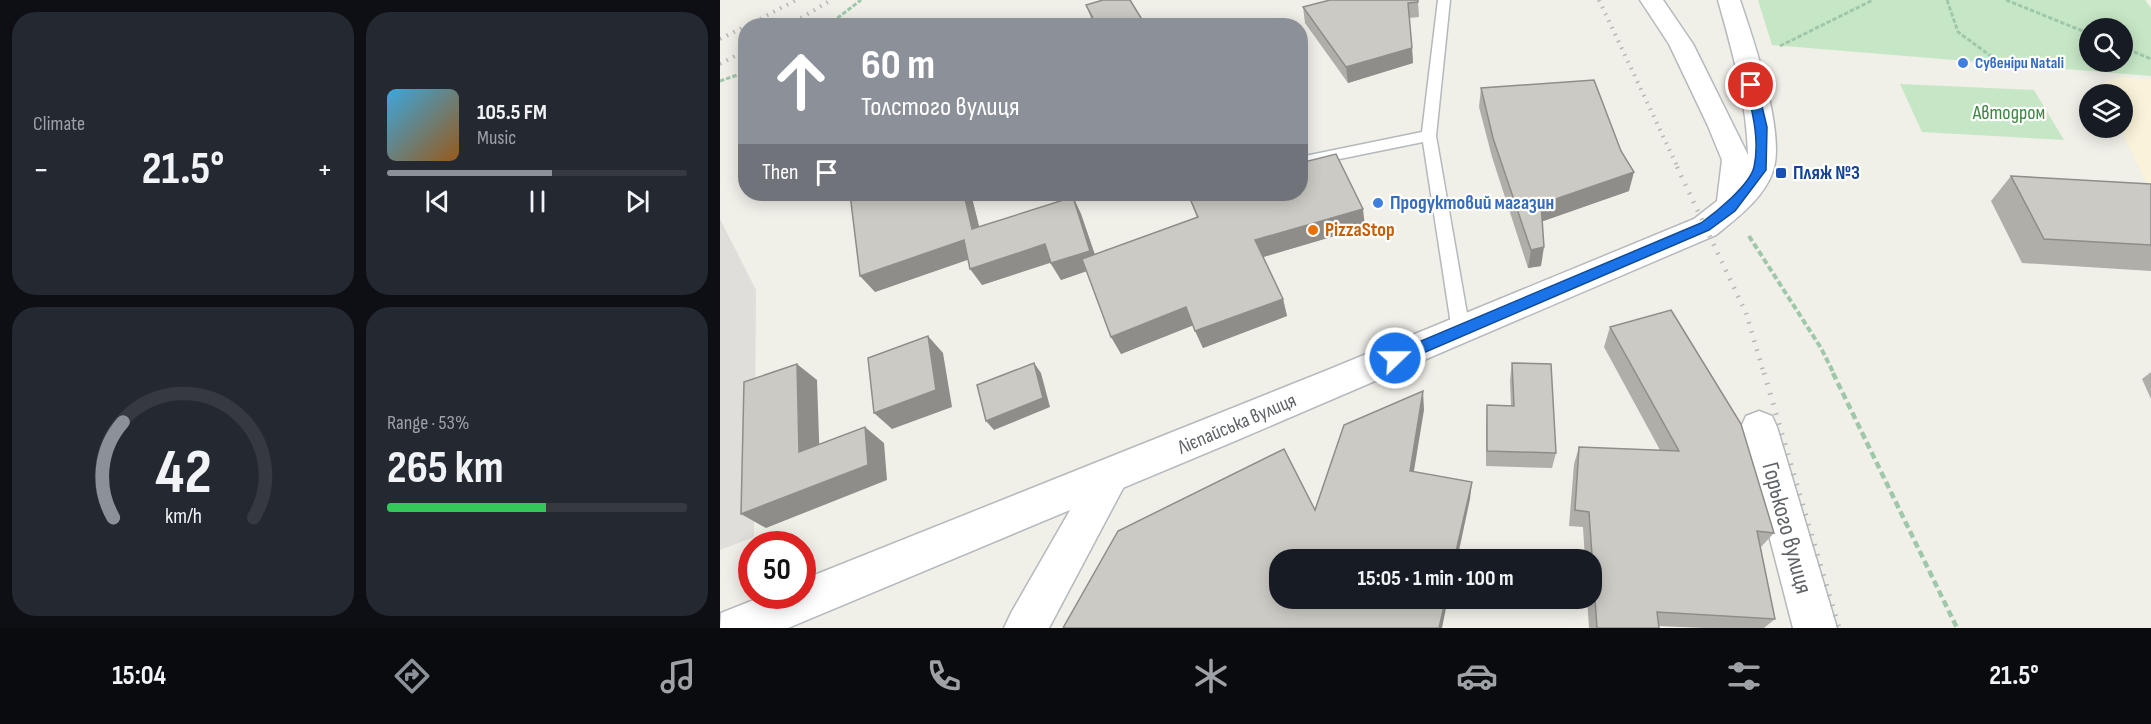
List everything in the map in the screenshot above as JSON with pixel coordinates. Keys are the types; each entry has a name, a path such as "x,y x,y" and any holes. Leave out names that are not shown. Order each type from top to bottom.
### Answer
{"main road":[{"path":"1651,0 1681,44 1722,126 1736,160 1731,207"},
{"name":"Лієпайська вулиця","path":"736,628 1110,477 1461,331 1705,226 1731,207 1760,170 1761,127 1747,64 1729,0"},
{"name":"Горького вулиця","path":"1760,428 1815,628"},
{"path":"1026,628 1110,477"}],"lane":[{"path":"1444,0 1429,136 1461,331"},
{"path":"1308,160 1429,136"}],"path":[{"path":"837,18 861,0"},
{"path":"1747,64 1835,17 1873,0"},
{"path":"1947,0 1958,32 2003,65"},
{"path":"2006,0 2079,30"},
{"path":"2133,51 2151,58"},
{"path":"720,81 738,75"},
{"path":"1731,207 1821,348 1957,628"}],"shaded area":[{"path":"720,219 756,290 754,531 738,531 738,543 720,550"}],"green space":[{"path":"1758,0 2145,0 2151,8 2151,76 2102,72 2133,72 2133,18 2079,18 2079,70 1772,45"},
{"name":"Автодром","path":"1900,84 2034,90 2064,140 1922,132"}],"sand":[{"path":"2120,77 2151,80 2151,192 2125,138 2133,138 2133,84 2104,84 2105,81"}],"building":[{"path":"1103,0 1130,0 1141,18 1093,18 1086,5"},
{"path":"1330,0 1418,0 1418,2 1408,3 1412,48 1346,67 1303,7"},
{"path":"1594,80 1621,151 1634,172 1541,204 1544,247 1531,250 1493,138 1481,88"},
{"path":"1336,154 1363,209 1255,240 1283,299 1195,331 1186,307 1111,337 1082,259 1198,217 1191,201 1308,201 1308,161"},
{"path":"2011,176 2151,184 2151,245 2044,239"},
{"path":"851,201 966,201 972,229 1060,201 1074,201 1090,251 1051,263 1045,244 970,269 964,240 860,276"},
{"path":"1671,310 1741,424 1774,533 1757,531 1775,619 1657,612 1659,628 1597,628 1596,609 1602,609 1602,549 1592,549 1589,512 1575,510 1579,447 1679,451 1610,327"},
{"path":"928,336 936,390 874,413 868,358"},
{"path":"1034,363 1043,398 986,421 977,385"},
{"path":"1512,363 1551,364 1556,453 1487,451 1487,405 1514,406"},
{"path":"797,364 799,452 865,427 868,465 741,514 744,382"},
{"path":"1423,391 1410,471 1472,482 1457,549 1269,549 1269,609 1443,609 1439,628 1063,628 1118,531 1284,449 1315,510 1344,425"}],"railway":[{"path":"762,18 796,0"},
{"path":"801,18 831,0"},
{"path":"1599,0 1678,168"},
{"path":"720,39 738,30"},
{"path":"720,64 738,54"},
{"path":"1677,167 1746,313 1764,374"},
{"path":"1764,373 1839,628"}],"place":[{"name":"Сувеніри Natali","path":"1963,63"},
{"name":"Пляж №3","path":"1781,173"},
{"name":"Продуктовий магазин","path":"1378,203"},
{"name":"PizzaStop","path":"1313,230"}],"route":[{"path":"1395,358 1705,226 1731,207 1760,170 1761,127 1751,85"}]}
